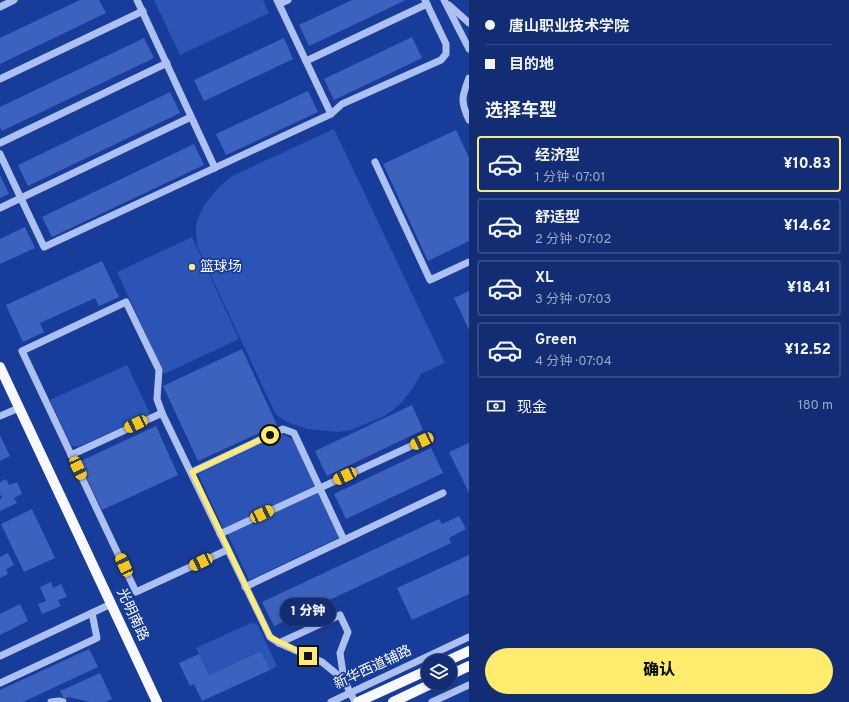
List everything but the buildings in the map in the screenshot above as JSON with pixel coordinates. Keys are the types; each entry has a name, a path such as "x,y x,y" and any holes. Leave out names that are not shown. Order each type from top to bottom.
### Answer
{"main road":[{"name":"光明南路","path":"0,367 157,702"},
{"path":"457,656 469,651"},
{"path":"457,672 469,666"},
{"path":"358,702 421,673"},
{"path":"393,702 421,689"}],"street":[{"path":"0,6 14,0"},
{"path":"137,0 215,168"},
{"path":"288,0 278,2 331,114"},
{"path":"445,0 469,23"},
{"path":"445,0 469,49"},
{"path":"0,154 44,247 331,114 342,104 441,60 446,54 446,44 426,2 306,60"},
{"path":"0,79 142,11"},
{"path":"0,142 167,64"},
{"path":"469,78 462,96 464,110 469,120"},
{"path":"0,208 191,116"},
{"path":"375,162 430,280 469,262"},
{"path":"227,550 136,592 22,351 126,302 159,370 157,400 162,412 270,637 322,662 344,680"},
{"path":"0,416 19,408"},
{"path":"72,455 162,412"},
{"path":"192,472 284,429 294,433 344,540"},
{"path":"220,534 422,441"},
{"path":"245,587 443,493"},
{"path":"0,656 111,604"},
{"path":"0,683 97,638 92,613"},
{"path":"280,643 340,614 348,632 340,653 344,680 355,702"},
{"name":"新华西道辅路","path":"331,702 469,638"},
{"path":"432,702 469,685"},
{"path":"51,702 63,702"}],"shaded area":[{"path":"154,0 263,0 269,13 180,55"},
{"path":"334,129 445,363 421,374 413,388 402,402 384,416 351,430 338,432 308,429 289,423 276,415 198,248 196,229 197,222 204,207 220,186 232,176"},
{"path":"192,237 239,339 164,374 117,272"},
{"path":"127,365 150,414 78,447 71,445 50,400"},
{"path":"282,434 294,440 315,485 313,488 224,530 198,474"},
{"path":"315,492 319,493 340,537 249,580 227,533"},
{"path":"251,623 257,624 277,666 270,670 261,651 209,675 196,648"}],"place":[{"name":"篮球场","path":"192,267"}],"route":[{"path":"270,435 192,472 233,562 270,637 308,656"}]}
